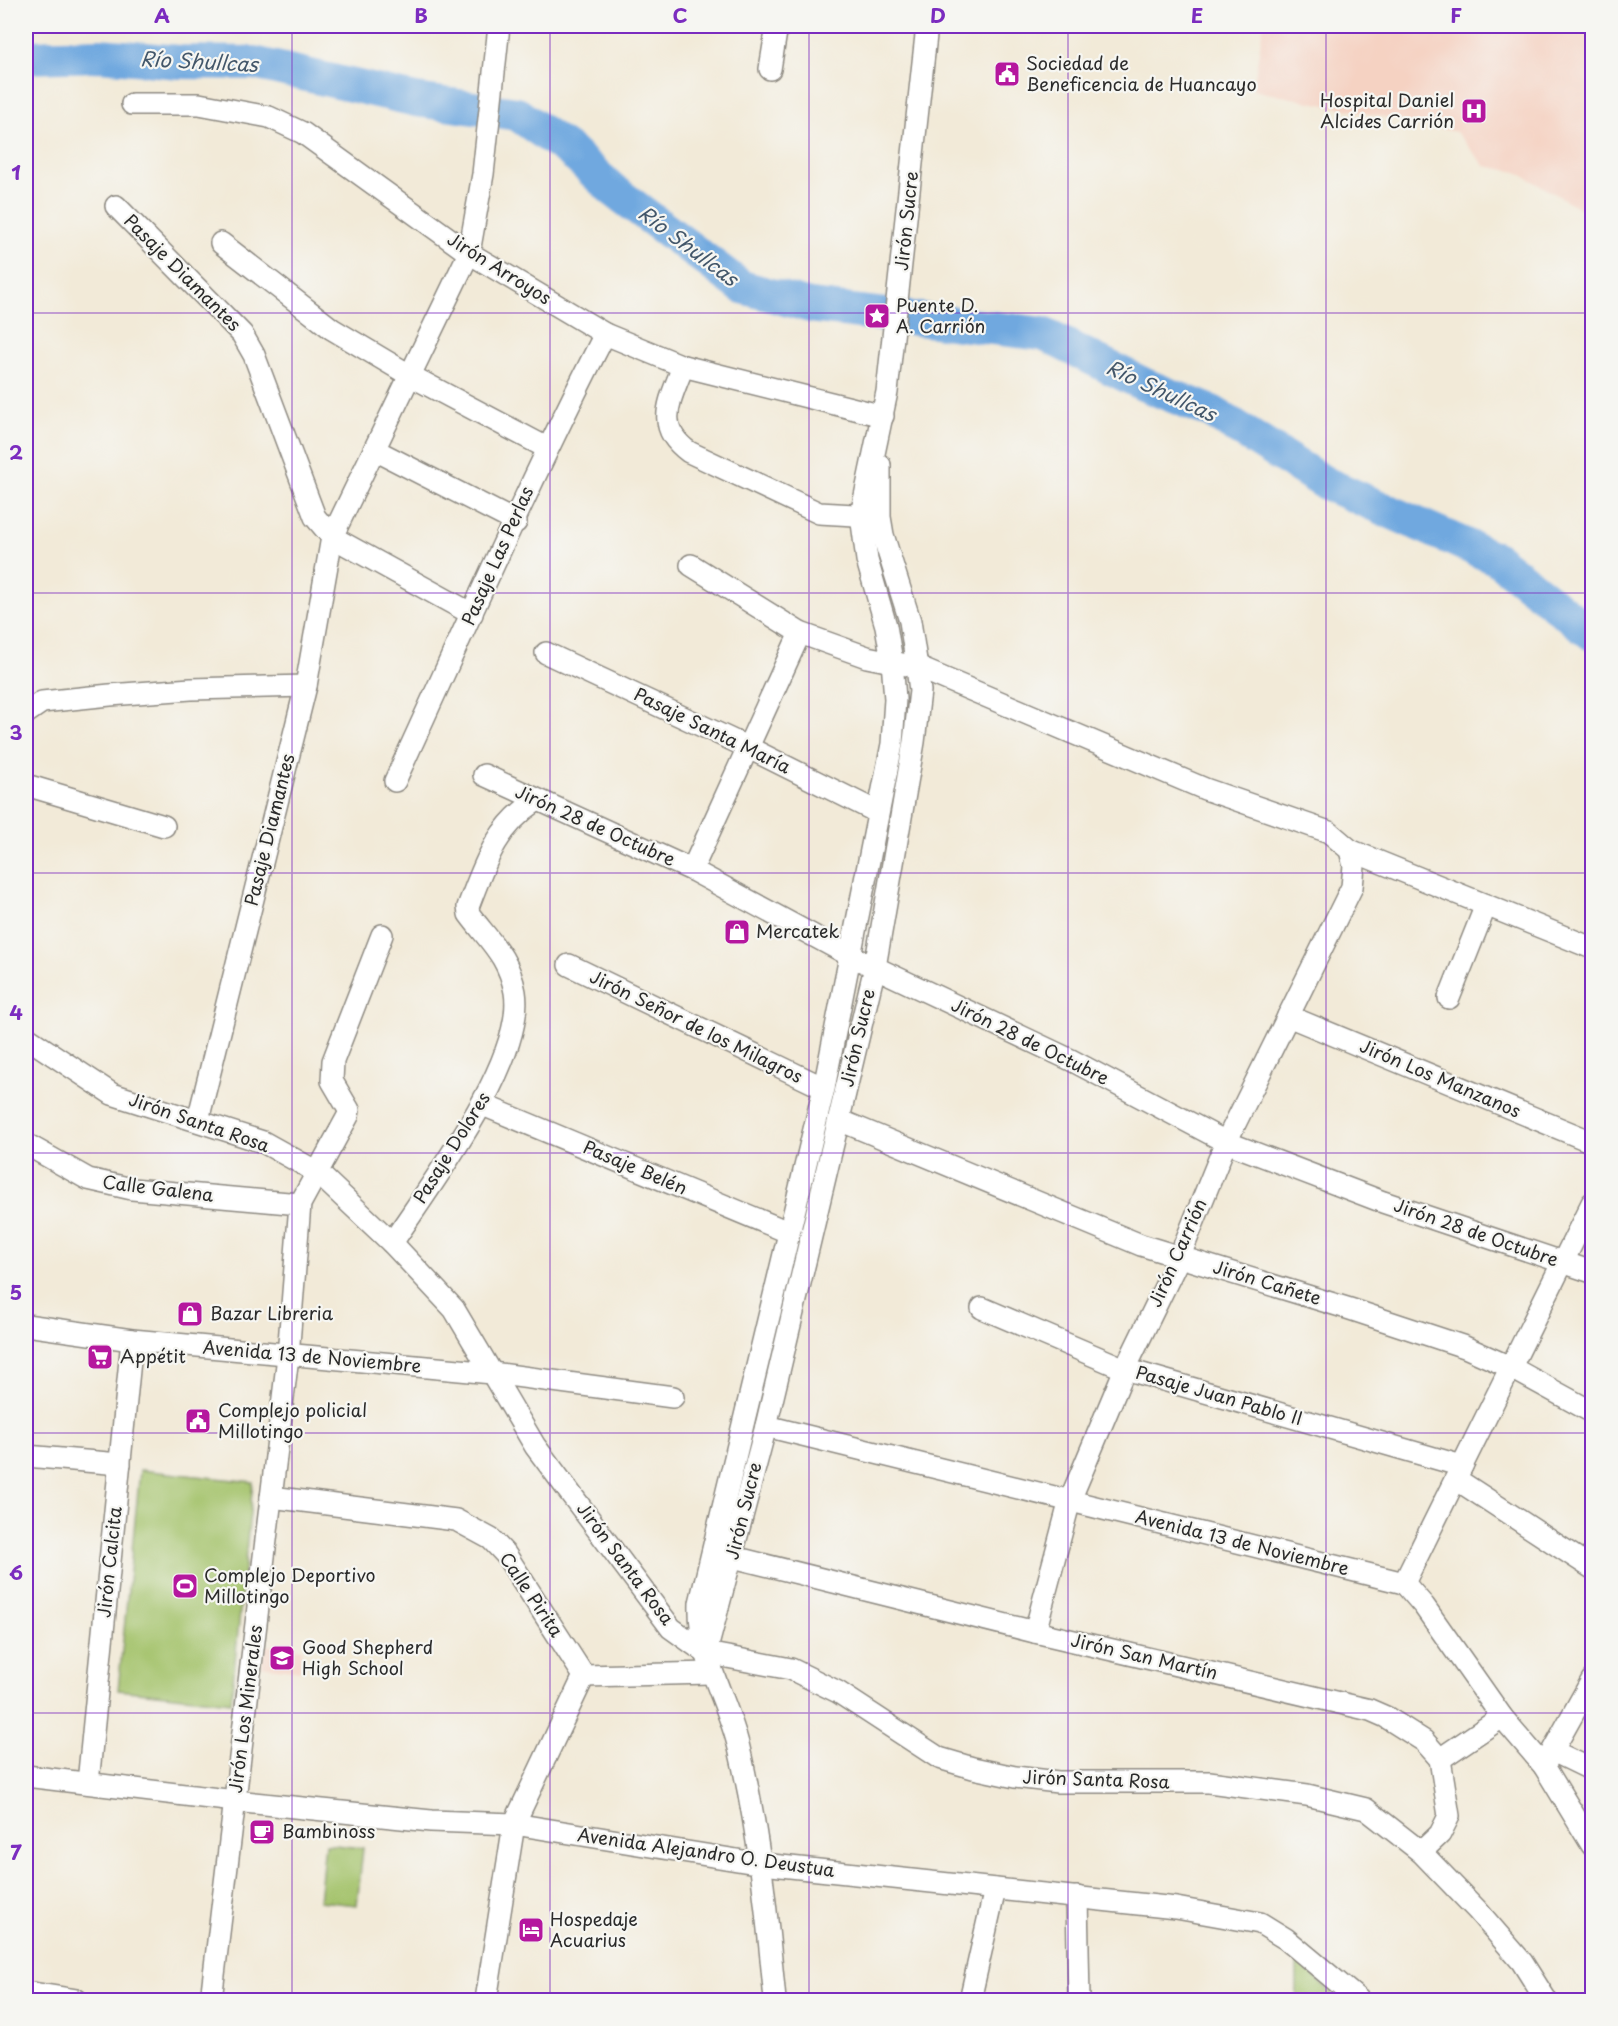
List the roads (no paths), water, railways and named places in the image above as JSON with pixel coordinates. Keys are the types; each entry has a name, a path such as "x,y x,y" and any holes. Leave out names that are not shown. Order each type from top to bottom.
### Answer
{"street":[{"name":"Pasaje Diamantes","path":"198,1120 306,686 332,537 469,253 483,174 499,26"},
{"path":"770,69 777,26"},
{"name":"Jirón Sucre","path":"775,2001 762,1864 738,1743 708,1663 699,1627 700,1603 824,1088 892,744 895,699 892,661 886,626 865,552 910,201 927,26"},
{"name":"Jirón Arroyos","path":"132,104 200,104 269,117 286,124 469,253 605,334 683,366 883,416"},
{"name":"Pasaje Diamantes","path":"116,206 242,334 254,355 310,508 332,537"},
{"path":"222,243 333,329 411,376 547,448"},
{"name":"Pasaje Las Perlas","path":"395,780 516,522 547,448 605,334"},
{"path":"683,366 668,407 667,420 675,442 689,452 819,513 871,516"},
{"path":"375,450 516,522"},
{"name":"Jirón Sucre","path":"708,1663 875,967 914,742 920,691 910,621 871,516"},
{"path":"332,537 472,614"},
{"path":"691,565 800,633 867,657 917,667 1205,789 1329,832 1350,850 1593,948"},
{"path":"692,870 800,633"},
{"name":"Pasaje Santa María","path":"546,653 749,748 877,812"},
{"path":"26,713 42,702 110,695 191,689 306,686"},
{"name":"Jirón 28 de Octubre","path":"484,775 536,801 692,870 851,956 1071,1060 1226,1142 1383,1202 1593,1272"},
{"path":"26,785 164,826"},
{"name":"Pasaje Dolores","path":"392,1243 483,1105 512,1031 515,992 501,952 469,914 468,907 501,832 519,812 536,801"},
{"name":"Jirón Carrión","path":"1035,1632 1071,1500 1125,1369 1179,1258 1226,1142 1352,887 1354,866 1350,850"},
{"path":"1449,998 1486,905"},
{"name":"Jirón Los Minerales","path":"211,2001 288,1356 300,1204 348,1116 349,1110 332,1081 333,1061 382,935"},
{"name":"Jirón Señor de los Milagros","path":"569,965 824,1088"},
{"name":"Jirón Los Manzanos","path":"1288,1016 1593,1143"},
{"name":"Jirón Santa Rosa","path":"26,1037 112,1094 263,1142 317,1172 392,1243 454,1309 536,1446 671,1628 708,1663 791,1669 838,1692 939,1758 973,1768 1015,1777 1058,1782 1209,1782 1307,1795 1366,1809 1421,1852 1477,1910 1522,1962 1546,2001"},
{"name":"Pasaje Belén","path":"483,1105 788,1232"},
{"name":"Jirón Cañete","path":"839,1120 1036,1203 1179,1258 1465,1347 1510,1367 1593,1412"},
{"name":"Calle Galena","path":"26,1144 88,1179 132,1189 300,1204"},
{"path":"1593,1203 1404,1583 1424,1606 1502,1717 1549,1759 1593,1845"},
{"name":"Pasaje Juan Pablo II","path":"982,1308 1125,1369 1459,1472 1593,1568"},
{"name":"Avenida 13 de Noviembre","path":"26,1325 132,1341 492,1373 673,1397"},
{"name":"Jirón Calcita","path":"88,1783 132,1341"},
{"name":"Avenida 13 de Noviembre","path":"766,1426 1404,1583"},
{"path":"26,1456 120,1464"},
{"name":"Calle Pirita","path":"271,1497 456,1520 475,1529 506,1554 584,1676"},
{"name":"Jirón San Martín","path":"733,1557 1035,1632 1370,1710 1424,1741 1440,1759"},
{"path":"486,2001 514,1824 584,1676 708,1663"},
{"path":"1549,1759 1593,1680"},
{"path":"1421,1852 1440,1834 1449,1816 1440,1759 1502,1717"},
{"path":"1549,1759 1593,1770"},
{"name":"Avenida Alejandro O. Deustua","path":"26,1776 431,1821 514,1824 762,1864 1176,1908 1260,1923 1286,1939 1359,2001"},
{"path":"970,2001 995,1889"},
{"path":"1077,1898 1079,2001"},
{"path":"26,1992 77,2001"}],"waterway":[{"name":"Río Shullcas","path":"26,57 100,55 180,62 254,63 416,100 517,114 571,152 613,190 742,287 810,306 1043,334 1145,385 1212,412 1325,483 1497,559 1592,634"}],"place":[{"name":"Sociedad de Beneficencia de Huancayo","path":"1007,74"},
{"name":"Hospital Daniel Alcides Carrión","path":"1474,111"},
{"name":"Puente D. A. Carrión","path":"877,316"},
{"name":"Mercatek","path":"737,932"},
{"name":"Bazar Libreria","path":"190,1314"},
{"name":"Appétit","path":"100,1357"},
{"name":"Complejo policial Millotingo","path":"198,1421"},
{"name":"Complejo Deportivo Millotingo","path":"185,1586"},
{"name":"Good Shepherd High School","path":"282,1658"},
{"name":"Bambinoss","path":"262,1832"},
{"name":"Hospedaje Acuarius","path":"531,1930"}]}
